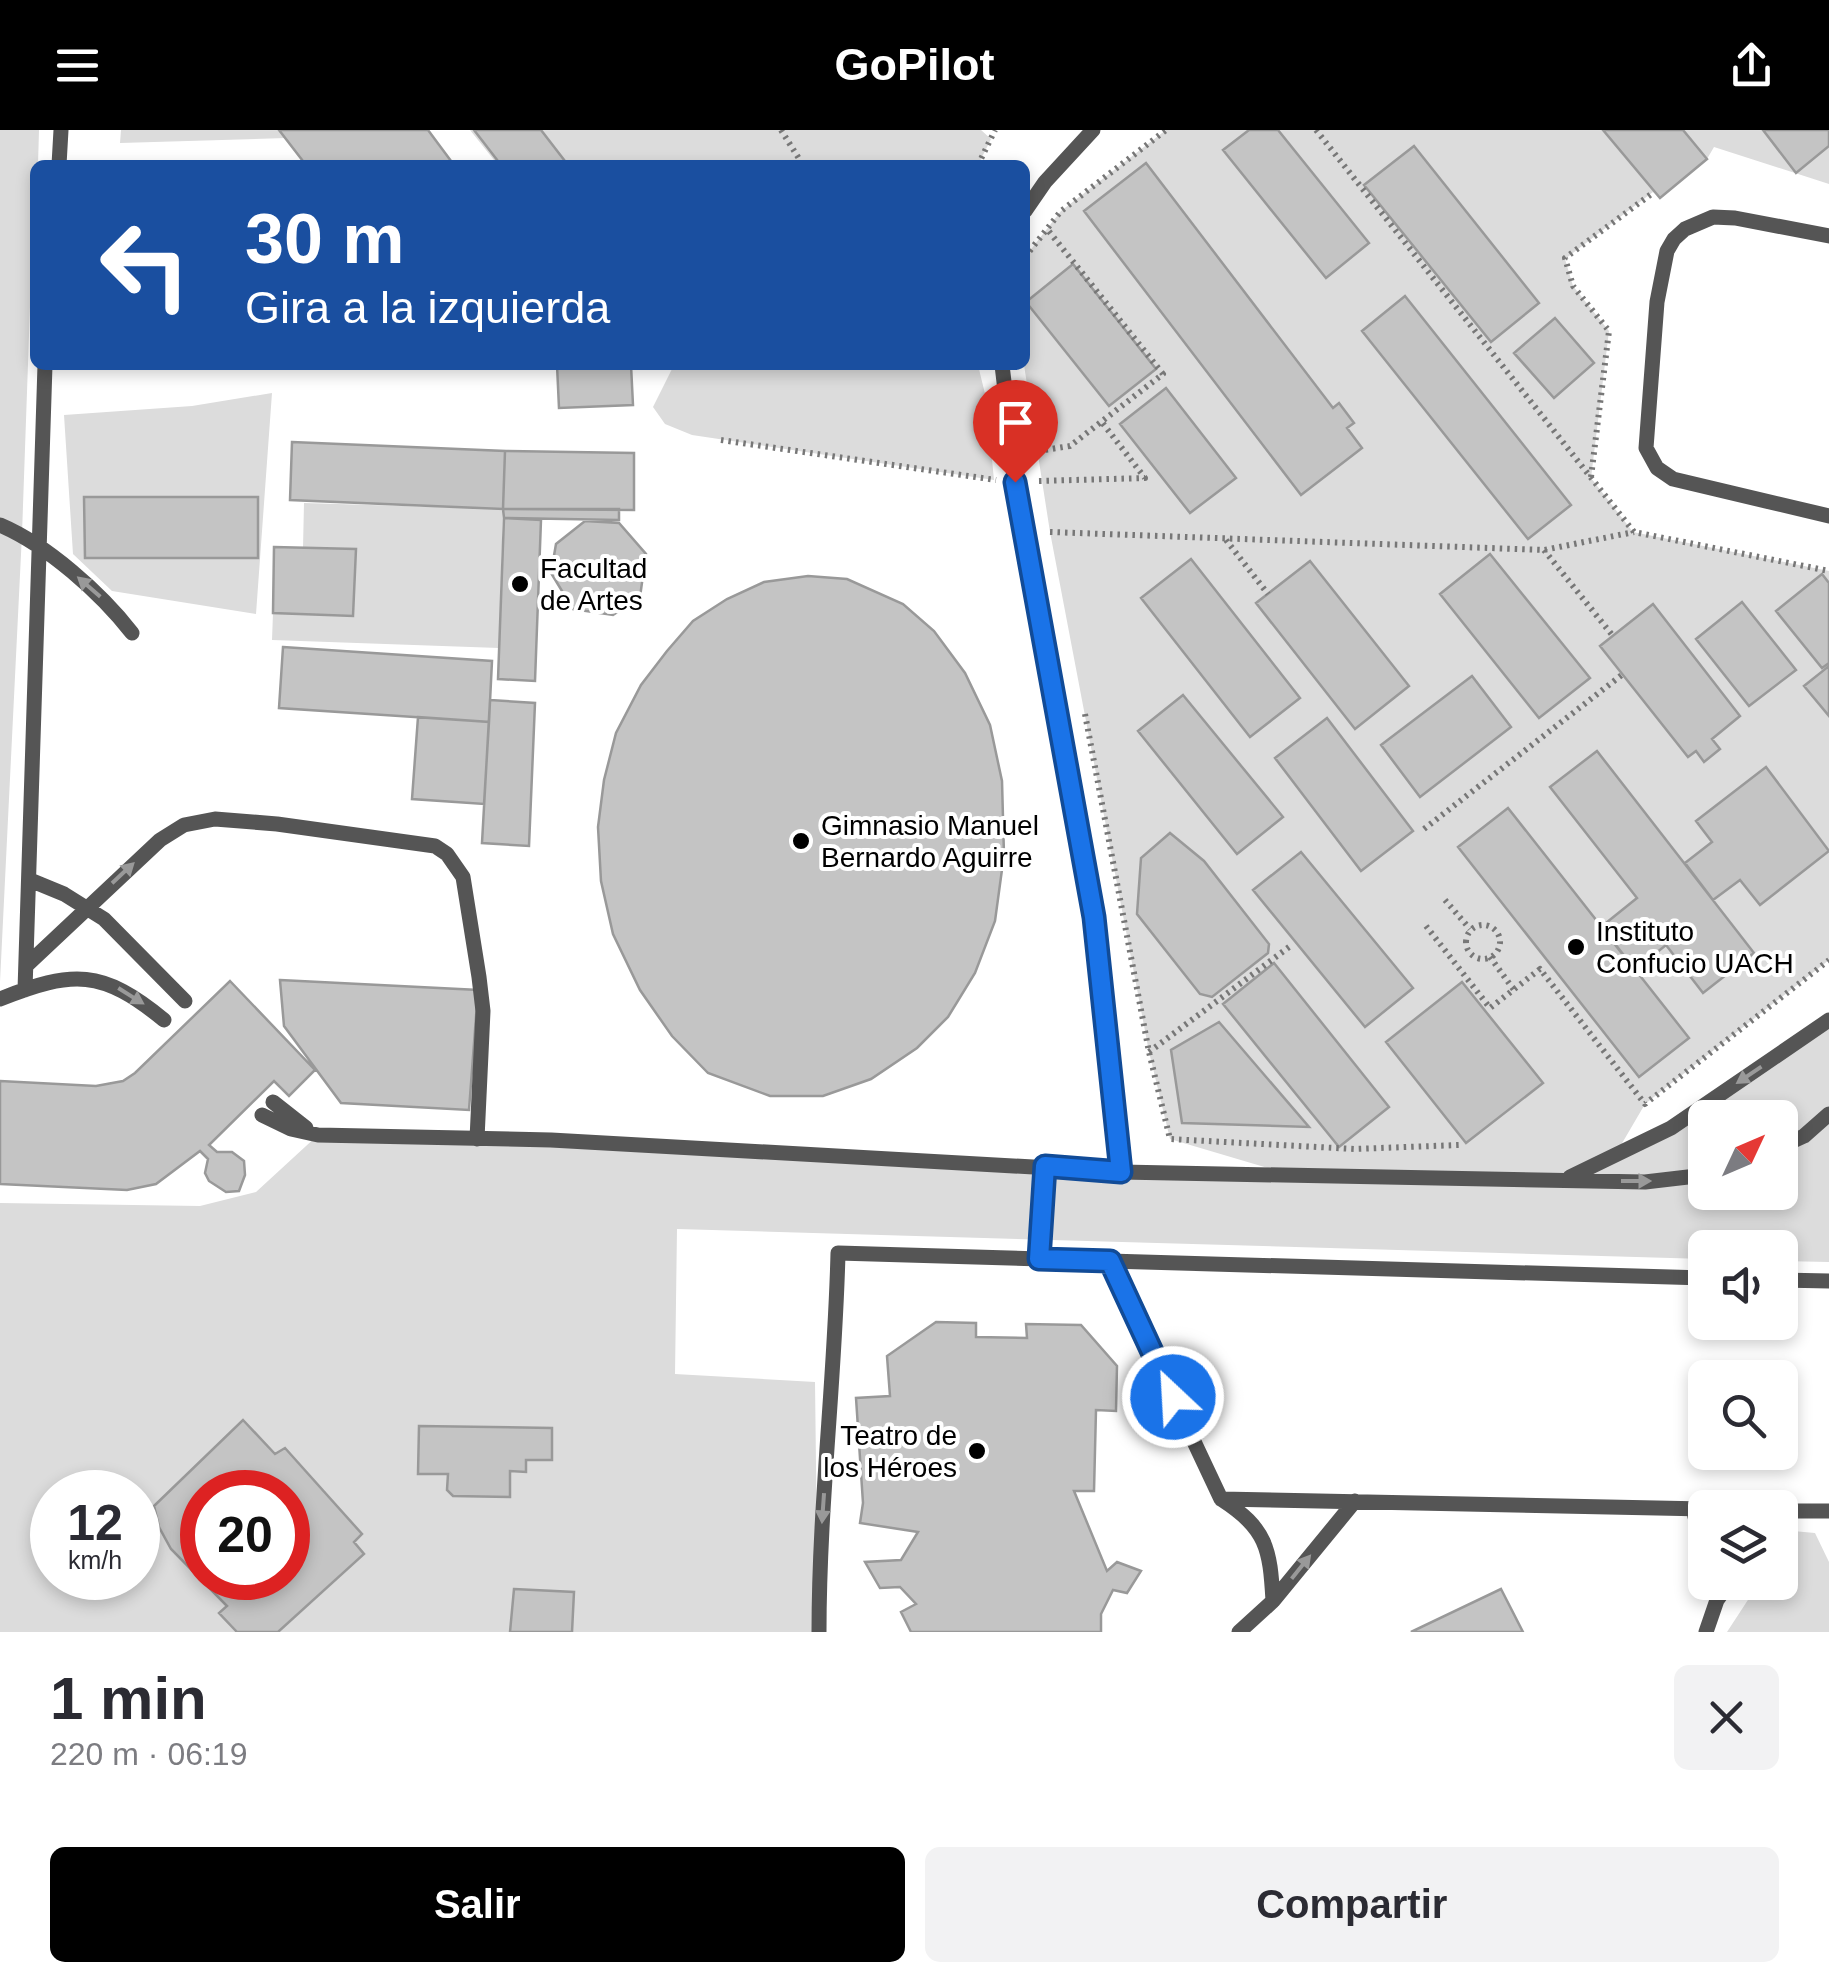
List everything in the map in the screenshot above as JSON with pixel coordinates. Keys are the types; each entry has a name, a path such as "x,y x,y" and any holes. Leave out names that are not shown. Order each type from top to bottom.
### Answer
{"lane":[{"path":"59,160 61,130"},
{"path":"1030,204 1094,130"},
{"path":"1829,236 1713,217 1674,238 1667,251 1657,302 1646,448 1658,468 1673,479 1829,516"},
{"path":"25,990 45,370"},
{"path":"1003,370 1018,500 1094,917 1121,1172"},
{"path":"0,526 22,534 98,593 132,633"},
{"path":"28,964 160,840 184,825 216,820 277,824 424,842 448,854 466,892 483,1011 478,1138"},
{"path":"30,880 87,907 125,938 185,1001"},
{"path":"0,1000 54,981 82,978 122,988 164,1020"},
{"path":"1567,1179 1671,1128 1829,1020"},
{"path":"273,1102 318,1135"},
{"path":"1798,1139 1829,1114"},
{"path":"262,1115 291,1129 318,1135 478,1138 1121,1172 1644,1182 1688,1177"},
{"path":"1039,1259 1045,1166"},
{"path":"819,1632 838,1254 1688,1278"},
{"path":"1110,1261 1221,1498 1259,1530 1270,1554 1273,1601"},
{"path":"1798,1280 1829,1281"},
{"path":"1221,1498 1688,1509"},
{"path":"1239,1632 1273,1601 1355,1501"},
{"path":"1798,1513 1829,1512"},
{"path":"1706,1632 1716,1600"}],"path":[{"path":"782,130 800,160"},
{"path":"981,160 996,130"},
{"path":"1030,251 1061,212 1166,130"},
{"path":"1316,130 1634,532"},
{"path":"1591,478 1608,330 1573,286 1565,258 1654,192"},
{"path":"1038,451 1070,446 1162,374 1047,229"},
{"path":"720,440 1015,482 1145,478 1101,421"},
{"path":"1035,434 1044,498"},
{"path":"1047,515 1050,532 1544,550 1634,532 1829,571"},
{"path":"1225,538 1268,594"},
{"path":"1544,550 1612,636"},
{"path":"1424,829 1623,674"},
{"path":"1083,706 1149,1052 1170,1139 1354,1149 1459,1146"},
{"path":"1446,900 1470,929"},
{"path":"1486,925 1495,930 1500,945 1490,957 1479,958 1470,952 1466,941 1470,929 1486,925"},
{"path":"1426,926 1490,1008 1540,969 1645,1104 1829,960"},
{"path":"1149,1052 1288,946"},
{"path":"1490,957 1514,990"}],"shaded area":[{"path":"0,130 39,130 38,160 30,160 30,307 22,534 0,982"},
{"path":"121,130 279,130 286,138 120,143"},
{"path":"470,130 981,130 991,139 980,160 494,160"},
{"path":"1166,130 1829,130 1829,184 1714,147 1707,159 1660,198 1653,192 1565,259 1573,286 1609,331 1591,478 1633,532 1829,571 1829,960 1645,1104 1614,1157 1688,1110 1688,1210 1798,1210 1798,1100 1703,1100 1829,1020 1829,1262 1798,1261 1798,1230 1688,1230 1688,1259 677,1229 675,1374 815,1382 818,1632 0,1632 0,1203 200,1206 256,1192 318,1135 1291,1175 1170,1139 1149,1052 1050,532 1025,370 1030,370 1030,251 1061,211"},
{"path":"672,370 979,370 994,480 692,435 665,424 653,407"},
{"path":"272,393 256,614 112,591 73,554 64,415 192,406"},
{"path":"304,503 503,509 499,648 272,640 273,613 353,615 355,550 303,548"},
{"path":"1798,1531 1815,1533 1829,1562 1829,1632 1727,1632 1748,1600 1798,1600"}],"building":[{"path":"279,130 428,130 450,160 302,160"},
{"path":"474,130 541,130 564,160 497,160"},
{"path":"1249,130 1278,130 1369,243 1326,278 1223,150"},
{"path":"1603,130 1683,130 1707,159 1660,198"},
{"path":"1763,130 1829,130 1829,146 1796,173"},
{"path":"1414,146 1539,303 1491,342 1364,185"},
{"path":"1146,163 1333,408 1339,403 1354,423 1347,428 1362,448 1301,495 1084,211"},
{"path":"1073,264 1156,369 1109,406 1030,307 1030,299"},
{"path":"1405,296 1571,505 1528,539 1362,331"},
{"path":"1555,318 1594,363 1554,398 1514,353"},
{"path":"557,370 631,370 633,405 559,408"},
{"path":"1166,388 1236,478 1190,513 1120,424"},
{"path":"292,442 505,451 503,509 290,500"},
{"path":"505,451 634,453 634,510 503,509"},
{"path":"84,497 258,497 258,558 85,558"},
{"path":"503,509 619,509 619,520 504,518"},
{"name":"Facultad de Artes","path":"504,518 541,520 535,681 498,679"},
{"path":"585,521 619,523 646,554 640,597 613,615 573,609 551,573 556,544"},
{"path":"274,547 356,549 353,616 273,613"},
{"path":"1490,554 1590,678 1539,718 1440,594"},
{"path":"1191,559 1300,698 1250,737 1141,598"},
{"path":"1310,561 1409,686 1355,729 1256,603"},
{"path":"1822,574 1829,583 1829,663 1822,668 1776,611"},
{"name":"Gimnasio Manuel Bernardo Aguirre","path":"808,576 847,579 903,604 934,631 965,673 990,725 1002,781 1004,855 995,921 975,973 948,1017 917,1048 871,1079 823,1096 770,1096 708,1073 672,1036 640,990 613,934 601,881 598,827 616,733 641,685 667,651 693,621 727,599 764,582"},
{"path":"1742,602 1796,670 1749,706 1696,639"},
{"path":"1653,604 1740,716 1712,739 1720,749 1704,762 1696,751 1688,757 1600,646"},
{"path":"283,647 492,661 489,722 279,708"},
{"path":"1829,666 1829,716 1804,686"},
{"path":"1472,676 1511,727 1420,797 1381,745"},
{"path":"1183,695 1283,817 1237,854 1138,731"},
{"path":"490,700 535,703 529,846 482,843"},
{"path":"418,717 489,722 484,804 412,799"},
{"path":"1327,718 1413,831 1361,871 1275,758"},
{"path":"1597,751 1754,953 1703,993 1666,945 1635,970 1601,927 1637,898 1550,787"},
{"path":"1766,767 1829,851 1760,905 1740,880 1713,900 1685,863 1712,842 1696,821"},
{"name":"Instituto Confucio UACH","path":"1508,808 1689,1038 1639,1077 1458,847"},
{"path":"1170,833 1204,861 1269,944 1268,953 1212,997 1200,994 1137,914 1141,858"},
{"path":"1301,852 1413,988 1365,1027 1253,890"},
{"path":"1274,963 1389,1107 1339,1147 1223,1004"},
{"path":"280,980 478,990 469,1110 341,1103 284,1026"},
{"path":"230,981 315,1070 289,1096 274,1081 209,1145 217,1152 232,1152 244,1161 245,1175 239,1191 226,1192 209,1181 205,1173 208,1159 200,1151 156,1184 127,1190 0,1184 0,1081 96,1086 123,1081"},
{"path":"1462,982 1543,1083 1466,1143 1386,1042"},
{"path":"1219,1022 1309,1127 1182,1123 1171,1050"},
{"name":"Teatro de los Héroes","path":"936,1322 976,1323 976,1337 1027,1338 1026,1324 1081,1325 1117,1366 1116,1411 1096,1410 1094,1491 1074,1491 1107,1571 1117,1562 1141,1571 1127,1593 1113,1590 1101,1614 1101,1632 911,1632 901,1612 916,1604 900,1587 880,1588 865,1562 901,1560 918,1532 860,1523 863,1503 856,1398 890,1396 887,1356"},
{"path":"243,1420 275,1454 285,1448 305,1470 191,1470"},
{"path":"419,1426 552,1428 552,1460 526,1460 526,1472 510,1471 510,1497 453,1496 447,1490 448,1474 418,1474"},
{"path":"310,1476 362,1534 354,1542 364,1554 278,1632 237,1632 219,1613 227,1606 221,1600 310,1600"},
{"path":"180,1481 180,1558 160,1529 160,1500"},
{"path":"514,1589 574,1592 572,1632 510,1632"},
{"path":"1501,1589 1523,1632 1411,1632"}],"place":[{"name":"Facultad de Artes","path":"520,584"},
{"name":"Gimnasio Manuel Bernardo Aguirre","path":"801,841"},
{"name":"Instituto Confucio UACH","path":"1576,947"},
{"name":"Teatro de los Héroes","path":"977,1451"}],"route":[{"path":"1015,482 1094,917 1121,1172 1045,1166 1039,1259 1110,1261 1173,1397"}]}
